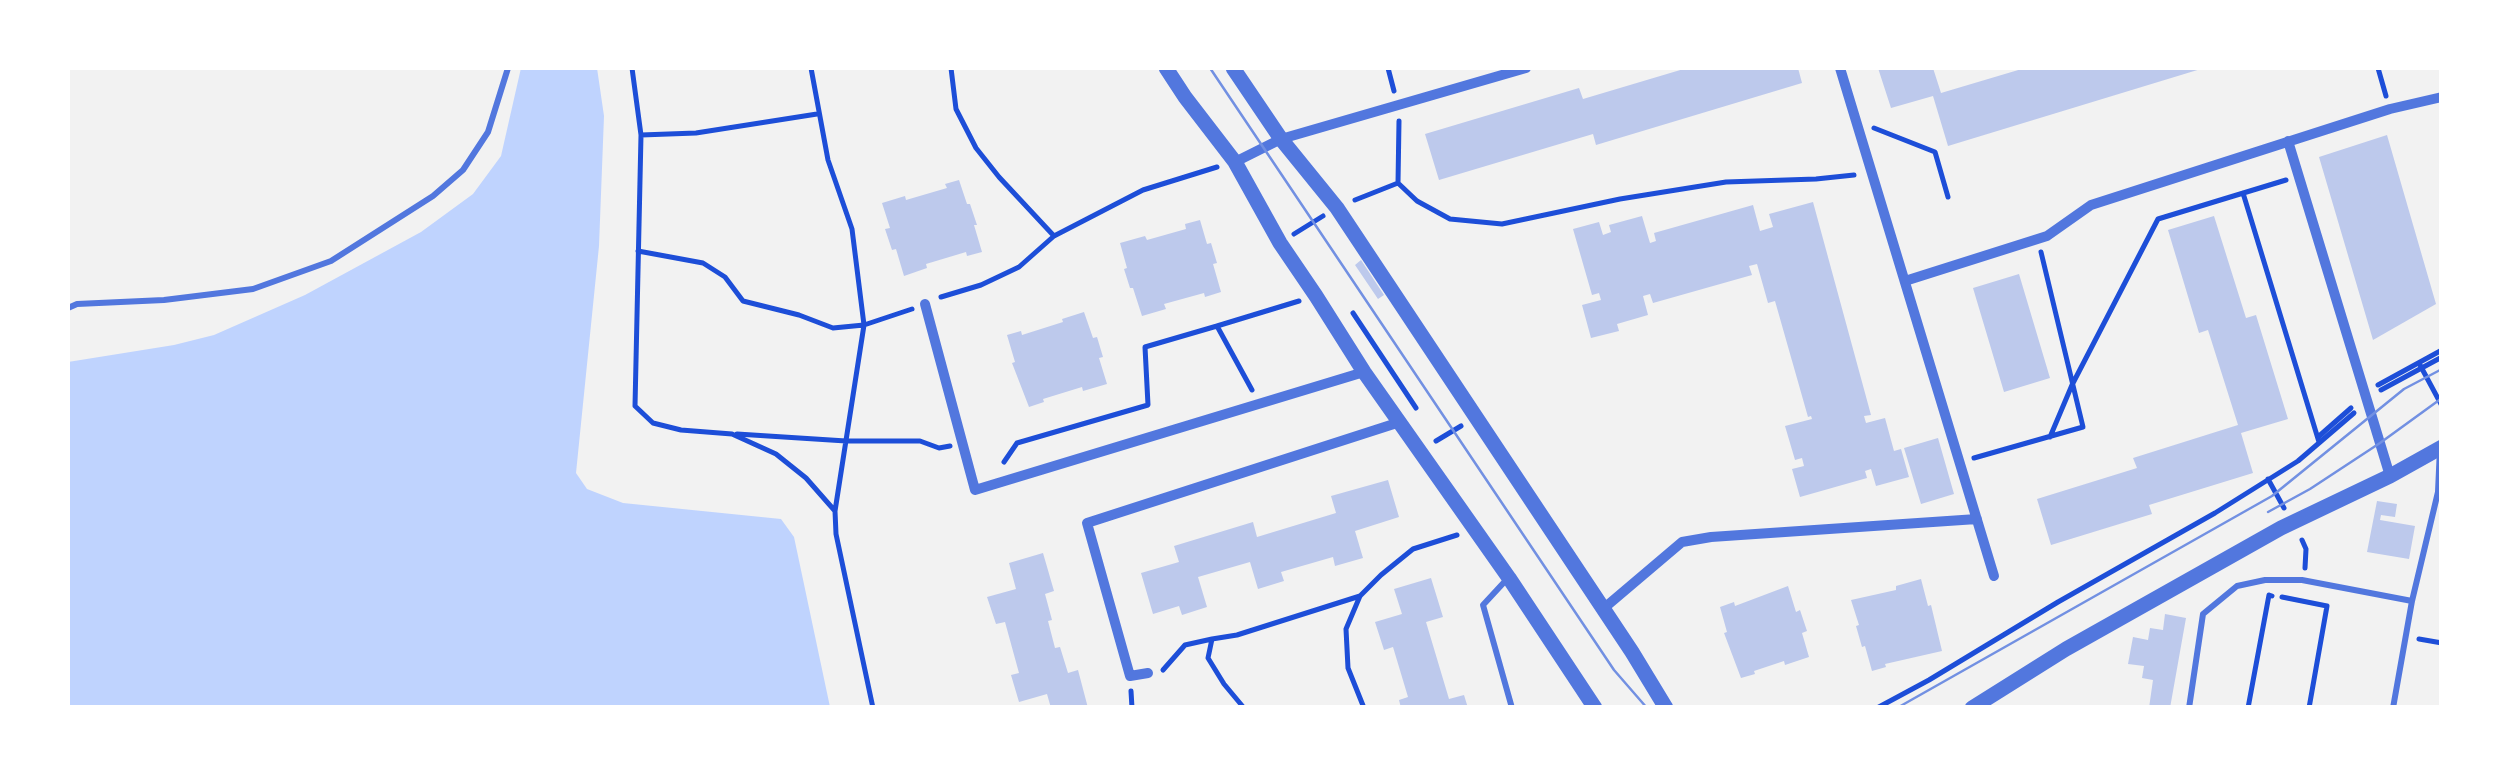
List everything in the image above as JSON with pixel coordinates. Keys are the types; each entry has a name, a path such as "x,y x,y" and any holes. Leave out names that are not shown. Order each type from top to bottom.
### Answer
{"street":[{"path":"1166,68 1234,162 1280,243 1364,372 1595,708"},
{"path":"1233,68 1281,139 1337,208 1666,708"},
{"path":"1234,162 1281,139 1526,68"},
{"path":"1840,68 1994,576"},
{"path":"1905,282 2047,236 2091,205 2390,108 2442,97"},
{"path":"2288,140 2390,476"},
{"path":"925,304 974,490 1364,372"},
{"path":"1148,673 1130,676 1087,523 1400,422"},
{"path":"1972,708 2066,649 2281,528 2441,447"},
{"path":"1603,610 1682,542 1977,519"}],"lane":[{"path":"68,308 76,304 164,300 252,289 331,261 434,196 463,170 488,132 508,68"},
{"path":"2393,708 2412,601 2438,492 2441,447"},
{"path":"1508,578 1484,605 1512,708"},
{"path":"2189,708 2204,614 2237,586 2265,580 2302,580 2412,601"}],"path":[{"path":"632,68 641,135 636,406 653,424 681,430 846,441 920,441 938,448 962,444"},
{"path":"811,68 828,160 852,228 864,325 835,511 836,534 873,708"},
{"path":"951,68 956,109 976,148 1054,236"},
{"path":"2378,68 2390,108"},
{"path":"641,135 696,133 818,114"},
{"path":"1856,120 1936,152 1948,196"},
{"path":"638,252 703,263 725,277 743,301 833,328 864,325 981,285 1019,267 1054,236 1144,190 1234,162"},
{"path":"1280,243 1337,208 1398,183 1417,201 1450,220 1502,224 1620,198 1726,182 1816,180 1872,173"},
{"path":"2050,437 2072,385 2158,219 2299,176"},
{"path":"2243,193 2319,442"},
{"path":"1960,462 2083,428 2038,239"},
{"path":"990,485 1017,443 1148,405 1145,348 1316,296"},
{"path":"1352,312 1417,408"},
{"path":"1217,326 1259,404"},
{"path":"2418,363 2442,406"},
{"path":"2433,390 2442,386"},
{"path":"732,434 776,454 806,478 835,511"},
{"path":"1877,708 2298,461"},
{"path":"1361,706 1348,668 1346,629 1360,596 1413,549 1475,530"},
{"path":"2248,708 2269,595 2327,606 2309,708"},
{"path":"1148,673 1165,669 1185,645 1237,634 1360,596"},
{"path":"2406,636 2442,643"},
{"path":"1212,639 1208,658 1244,708"}],"water":[{"path":"521,68 597,68 604,116 599,246 576,473 587,489 623,503 781,519 794,537 830,707 68,707 68,362 214,335 305,295 421,232 473,194 501,156"}],"building":[{"path":"1687,68 1798,68 1802,83 1596,145 1593,134 1439,180 1425,134 1579,88 1583,99"},
{"path":"1878,68 1933,68 1941,93 2025,68 2204,68 1948,146 1933,96 1891,108"},
{"path":"2387,135 2436,304 2373,340 2319,157"},
{"path":"959,180 977,225 982,252 967,256 966,252 926,264 927,268 904,276 885,229 890,228 882,203 947,188 945,184"},
{"path":"1813,202 1871,415 1864,416 1866,423 1885,418 1894,451 1901,449 1909,477 1876,486 1871,469 1865,471 1867,478 1800,497 1792,469 1804,466 1802,458 1795,460 1785,426 1812,419 1808,417 1775,301 1768,303 1757,264 1749,266 1752,275 1653,303 1650,294 1643,296 1648,315 1617,324 1619,331 1591,338 1582,305 1601,300 1599,293 1592,295 1573,229 1599,222 1603,235 1611,232 1609,225 1642,216 1650,243 1656,241 1654,233 1753,205 1760,231 1773,227 1769,214"},
{"path":"2214,216 2246,318 2256,315 2288,419 2241,433 2253,473 2149,505 2152,514 2051,545 2037,499 2137,468 2133,458 2238,425 2208,330 2199,333 2168,230"},
{"path":"1200,220 1217,263 1213,264 1221,292 1164,304 1166,309 1142,316 1124,269 1127,268 1120,243 1186,229 1185,224"},
{"path":"1361,260 1384,295 1378,299 1355,265"},
{"path":"2019,274 2050,378 2004,392 1973,288"},
{"path":"1084,312 1093,338 1097,337 1107,384 1083,391 1082,387 1029,407 1012,363 1015,362 1007,335 1021,331 1022,335"},
{"path":"1938,438 1954,494 1921,504 1904,448"},
{"path":"1388,480 1399,517 1355,531 1363,558 1335,566 1333,557 1281,572 1284,581 1258,589 1250,562 1198,577 1207,607 1182,615 1179,606 1153,614 1141,573 1179,562 1174,546 1253,522 1257,537 1336,513 1331,496"},
{"path":"2377,501 2397,504 2395,517 2381,515 2380,520 2415,526 2409,559 2367,552"},
{"path":"1043,553 1054,591 1045,594 1055,648 1060,647 1068,673 1078,670 1088,708 1051,708 1047,694 1019,702 1011,675 1019,673 1005,622 996,624 987,597 1016,589 1009,563"},
{"path":"1431,578 1443,617 1426,622 1449,699 1464,695 1468,708 1401,708 1399,700 1408,697 1393,647 1384,650 1375,622 1402,614 1394,589"},
{"path":"1921,579 1942,651 1885,664 1886,667 1872,671 1851,600 1896,590 1896,586"},
{"path":"1788,586 1807,631 1802,633 1809,657 1785,665 1784,661 1741,678 1724,633 1727,632 1720,607 1734,602 1735,606"},
{"path":"2165,614 2186,618 2170,708 2149,708 2153,680 2142,678 2144,666 2128,664 2133,637 2148,640 2150,628 2163,630"}],"tram line":[{"path":"1210,68 1614,670 1647,708"},
{"path":"1897,708 2272,496 2404,389 2442,369"},
{"path":"2268,512 2310,489 2442,398"}]}
